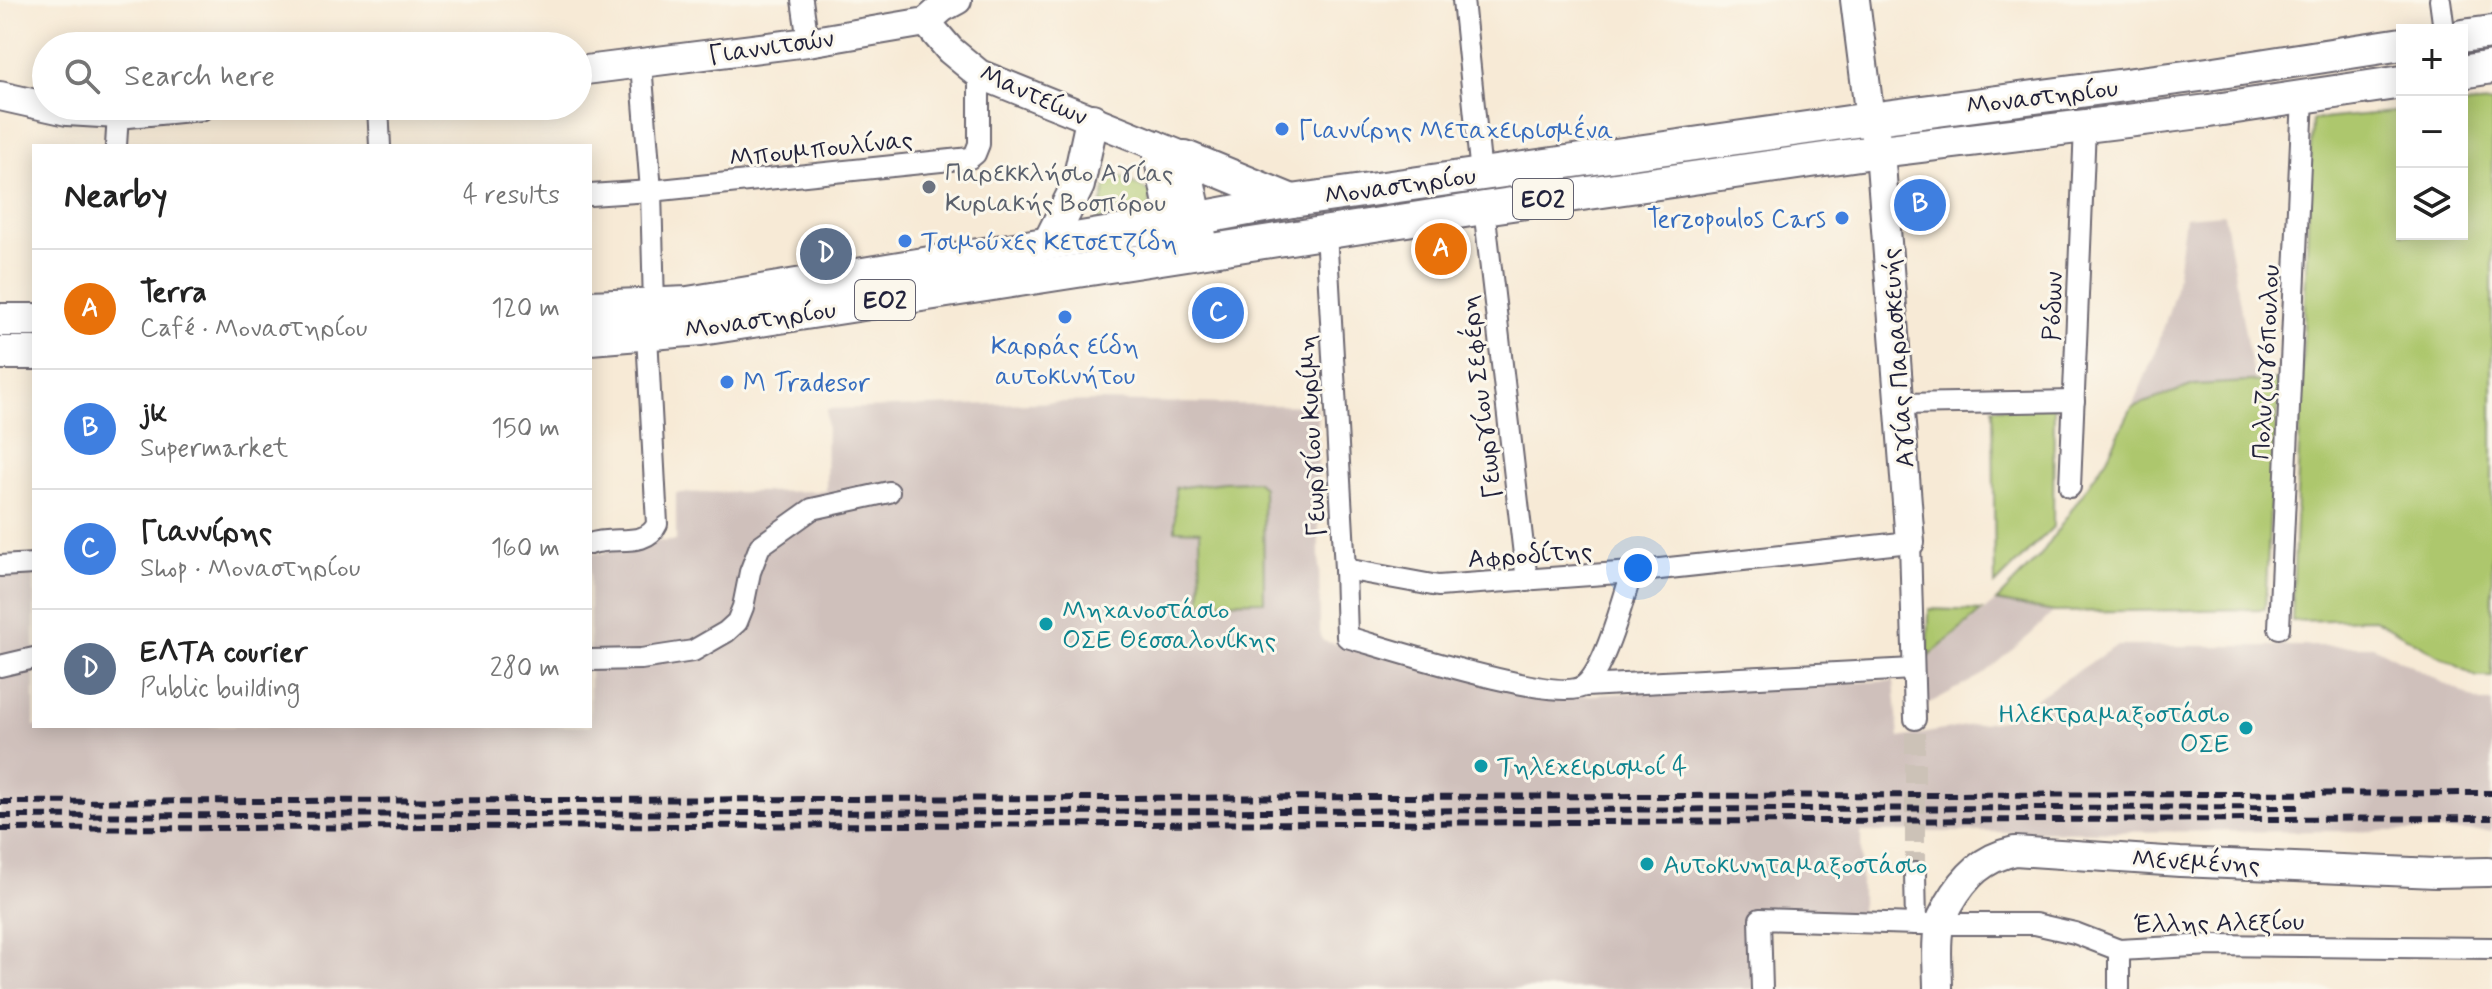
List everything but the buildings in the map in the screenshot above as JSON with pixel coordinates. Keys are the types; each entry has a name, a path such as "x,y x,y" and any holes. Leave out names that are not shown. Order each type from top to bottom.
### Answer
{"main road":[{"path":"2468,35 2492,32"},
{"name":"Μοναστηρίου","path":"592,307 701,329 1188,236 1292,201 2208,74 2396,45"},
{"path":"2468,71 2492,67"},
{"name":"Μοναστηρίου","path":"592,337 651,320 688,303 1049,243 1326,232 1880,151 2085,127 2396,83"},
{"path":"1049,243 1078,185 1092,120"},
{"path":"1170,151 1292,201"},
{"path":"0,320 32,320"},
{"path":"0,353 32,353"}],"street":[{"path":"802,0 808,42"},
{"name":"Γιαννιτσών","path":"592,69 808,42 926,22 957,0"},
{"path":"1463,0 1481,174"},
{"name":"Αγίας Παρασκευής","path":"1855,0 1870,119 1880,151 1910,542 1915,719"},
{"path":"2440,0 2443,24"},
{"name":"Μαντείων","path":"926,22 950,50 979,74 1170,151"},
{"path":"592,544 641,539 653,533 657,518 651,191 641,64"},
{"name":"Μπουμπουλίνας","path":"592,195 970,158 979,144 979,74"},
{"path":"0,96 32,103"},
{"name":"Πολυζωγόπουλου","path":"2279,628 2303,97"},
{"path":"116,144 118,120"},
{"path":"379,120 380,144"},
{"name":"Ρόδων","path":"2070,487 2085,127"},
{"path":"1170,151 1188,236"},
{"name":"Γεωργίου Σεφέρη","path":"1484,208 1527,581"},
{"name":"Γεωργίου Κυρίμη","path":"1326,232 1347,637 1525,686 1568,691 1585,686"},
{"path":"1901,404 2074,401"},
{"path":"592,660 641,659 693,651 737,622 760,546 812,509 889,492"},
{"name":"Αφροδίτης","path":"1345,569 1434,586 1632,572 1910,542"},
{"path":"0,566 32,564"},
{"path":"1585,686 1608,641 1632,572"},
{"path":"0,666 32,658"},
{"path":"1585,686 1913,669"},
{"name":"Μενεμένης","path":"1927,924 1978,866 1995,857 2023,850 2180,862 2436,873 2488,872"},
{"path":"1915,873 1938,989"},
{"name":"Έλλης Αλεξίου","path":"1762,989 1760,919 1927,924 2006,922 2048,926 2119,950 2197,945 2492,948"},
{"path":"2119,950 2119,989"}],"shaded area":[{"path":"2224,214 2250,361 2266,417 2221,435 2209,383 2195,385 2179,428 2076,590 2030,635 1982,675 1926,705 1928,659 1996,601 2040,556 2077,507 2107,458 2156,351 2174,295 2185,217"},
{"path":"1099,401 1317,406 1320,632 1323,641 1561,697 1894,681 1899,738 2005,719 2116,646 2373,646 2480,702 2492,702 2492,831 1861,832 1861,916 1754,916 1756,989 0,989 0,571 32,570 32,728 592,728 592,553 605,553 606,542 676,541 676,493 826,491 827,409"}],"green space":[{"path":"2492,103 2492,677 2477,677 2374,619 2292,621 2312,120 2396,112 2396,240 2468,240 2468,105"},
{"path":"1110,171 1152,193 1149,210 1097,221"},
{"path":"2282,380 2273,451 2265,609 2054,612 1996,601 2040,556 2107,458 2132,407 2194,385"},
{"path":"2054,406 2053,527 1995,585 1993,408"},
{"path":"1256,481 1263,487 1264,601 1201,602 1200,531 1175,530 1175,488"},
{"path":"1929,609 1982,611 1928,657"}],"tunnel":[{"path":"1915,719 1915,873"}],"railway":[{"path":"0,802 2492,793"},
{"path":"0,816 2304,807"},
{"path":"0,829 2492,818"}],"place":[{"name":"Γιαννίρης Μεταχειρισμένα","path":"1282,129"},
{"name":"Παρεκκλήσιο Αγίας Κυριακής Βοσπόρου","path":"929,187"},
{"name":"jk","path":"1920,205"},
{"name":"Terzopoulos Cars","path":"1842,218"},
{"name":"Τσιμούχες Κετσετζίδη","path":"905,241"},
{"name":"Terra","path":"1441,249"},
{"name":"ΕΛΤΑ courier","path":"826,254"},
{"name":"Γιαννίρης","path":"1218,313"},
{"name":"Καρράς είδη αυτοκινήτου","path":"1065,317"},
{"name":"M Tradesor","path":"727,382"},
{"name":"Μηχανοστάσιο ΟΣΕ Θεσσαλονίκης","path":"1046,624"},
{"name":"Ηλεκτραμαξοστάσιο ΟΣΕ","path":"2246,728"},
{"name":"Τηλεχειρισμοί 4","path":"1481,766"},
{"name":"Αυτοκινηταμαξοστάσιο","path":"1647,864"}]}
